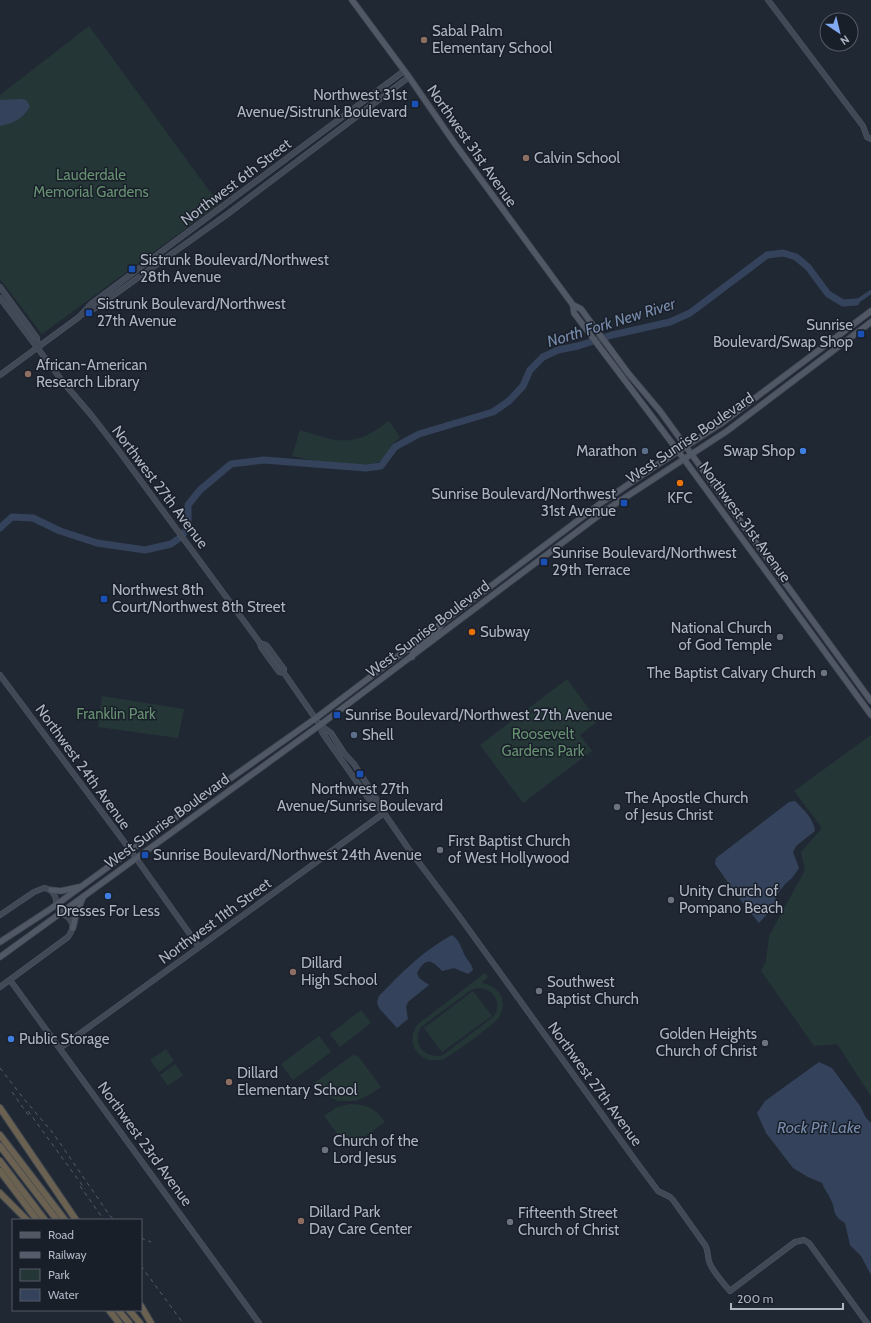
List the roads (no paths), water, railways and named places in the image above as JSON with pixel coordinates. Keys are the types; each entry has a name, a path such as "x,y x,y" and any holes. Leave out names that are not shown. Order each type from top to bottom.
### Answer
{"highway":[{"path":"0,1108 75,1219"},
{"path":"0,1135 65,1219"},
{"path":"0,1146 55,1219"},
{"path":"0,1161 44,1219"},
{"path":"0,1171 36,1219"},
{"path":"0,1193 26,1219"},
{"path":"142,1308 151,1323"},
{"path":"109,1311 119,1323"},
{"path":"119,1311 129,1323"},
{"path":"130,1311 140,1323"},
{"path":"141,1311 151,1323"}],"main road":[{"name":"Northwest 31st Avenue","path":"352,0 409,77 454,144 573,305 581,309 628,373 660,411 871,701"},
{"name":"Northwest 31st Avenue","path":"573,305 574,313 602,352 684,459 871,715"},
{"name":"West Sunrise Boulevard","path":"0,942 56,905 131,852 214,790 316,718 605,499 722,423 871,311"},
{"name":"West Sunrise Boulevard","path":"0,957 60,912 320,726 606,510 727,431 871,322"},
{"path":"615,369 623,370 628,373"},
{"path":"548,553 547,551 549,546 555,538"},
{"path":"541,558 546,549 545,545"},
{"path":"412,656 411,654 416,647 438,630 442,622"},
{"path":"838,669 853,676"},
{"path":"51,890 66,890 83,886"},
{"path":"73,928 76,915 84,896"}],"street":[{"path":"768,0 869,132 867,138 871,139"},
{"name":"Northwest 6th Street","path":"83,314 91,304 404,71"},
{"name":"Northwest 6th Street","path":"0,375 83,314 97,307 229,213 409,77"},
{"name":"Northwest 27th Avenue","path":"0,287 37,338 38,348"},
{"name":"Northwest 27th Avenue","path":"0,298 63,382 119,451 260,643 266,645 284,668 284,673 316,718 322,732 371,802 383,812 658,1192 670,1197 673,1200 705,1245 708,1250 710,1264 730,1292 795,1242 804,1240 809,1243 867,1323"},
{"name":"Northwest 24th Avenue","path":"2,677 136,858 199,947"},
{"name":"Northwest 27th Avenue","path":"320,726 331,733 344,753 354,764 381,806 383,812"},
{"name":"Northwest 11th Street","path":"60,1048 383,812"},
{"path":"0,915 40,889 44,888 51,890 55,896 56,905"},
{"path":"0,987 65,940 73,928 69,918 60,912"},
{"name":"Northwest 23rd Avenue","path":"10,980 259,1323"}],"water":[{"path":"0,100 26,100 30,106 18,120 0,126"},
{"path":"795,801 813,822 815,831 796,846 793,852 799,868 776,896 775,905 759,923 715,864 716,858 789,802"},
{"path":"452,935 459,943 473,970 468,974 454,968 442,971 432,962 426,962 423,964 417,973 419,978 429,985 408,1002 406,1007 408,1019 397,1028 379,1008 377,1002 379,996 422,955"},
{"name":"Rock Pit Lake","path":"819,1062 832,1068 871,1123 871,1275 861,1256 850,1245 845,1223 837,1217 832,1202 822,1183 793,1168 766,1133 757,1113 765,1101"}],"waterway":[{"name":"North Fork New River","path":"0,528 12,517 33,518 60,531 97,543 145,550 171,544 181,537 188,527 188,505 200,490 231,464 264,460 366,468 381,466 395,447 419,434 493,412 509,401 523,386 530,370 543,357 558,350 578,346 612,335 670,322 690,313 767,255 783,253 796,257 808,267 828,294 843,303 856,302"},
{"path":"856,302 871,292"}],"railway":[{"path":"0,1068 53,1133 110,1216 114,1219"},
{"path":"12,1092 29,1116"},
{"path":"28,1111 85,1189"},
{"path":"80,1186 103,1219"},
{"path":"142,1238 151,1242"},
{"path":"142,1267 183,1323"}],"place":[{"name":"Sabal Palm Elementary School","path":"424,40"},
{"name":"Northwest 31st Avenue/Sistrunk Boulevard","path":"415,104"},
{"name":"Calvin School","path":"526,158"},
{"name":"Sistrunk Boulevard/Northwest 28th Avenue","path":"132,269"},
{"name":"Sistrunk Boulevard/Northwest 27th Avenue","path":"89,313"},
{"name":"Sunrise Boulevard/Swap Shop","path":"861,334"},
{"name":"African-American Research Library","path":"28,374"},
{"name":"Marathon","path":"645,451"},
{"name":"Swap Shop","path":"803,451"},
{"name":"KFC","path":"680,483"},
{"name":"Sunrise Boulevard/Northwest 31st Avenue","path":"624,503"},
{"name":"Sunrise Boulevard/Northwest 29th Terrace","path":"544,562"},
{"name":"Northwest 8th Court/Northwest 8th Street","path":"104,599"},
{"name":"Subway","path":"472,632"},
{"name":"National Church of God Temple","path":"780,637"},
{"name":"The Baptist Calvary Church","path":"824,673"},
{"name":"Sunrise Boulevard/Northwest 27th Avenue","path":"337,715"},
{"name":"Shell","path":"354,735"},
{"name":"Northwest 27th Avenue/Sunrise Boulevard","path":"360,774"},
{"name":"The Apostle Church of Jesus Christ","path":"617,807"},
{"name":"First Baptist Church of West Hollywood","path":"440,850"},
{"name":"Sunrise Boulevard/Northwest 24th Avenue","path":"145,855"},
{"name":"Dresses For Less","path":"108,896"},
{"name":"Unity Church of Pompano Beach","path":"671,900"},
{"name":"Dillard High School","path":"293,972"},
{"name":"Southwest Baptist Church","path":"539,991"},
{"name":"Public Storage","path":"11,1039"},
{"name":"Golden Heights Church of Christ","path":"765,1043"},
{"name":"Dillard Elementary School","path":"229,1082"},
{"name":"Church of the Lord Jesus","path":"325,1150"},
{"name":"Dillard Park Day Care Center","path":"301,1221"},
{"name":"Fifteenth Street Church of Christ","path":"510,1222"}],"park label":[{"name":"Lauderdale Memorial Gardens","path":"91,184"},
{"name":"Franklin Park","path":"116,714"},
{"name":"Roosevelt Gardens Park","path":"543,742"}]}
